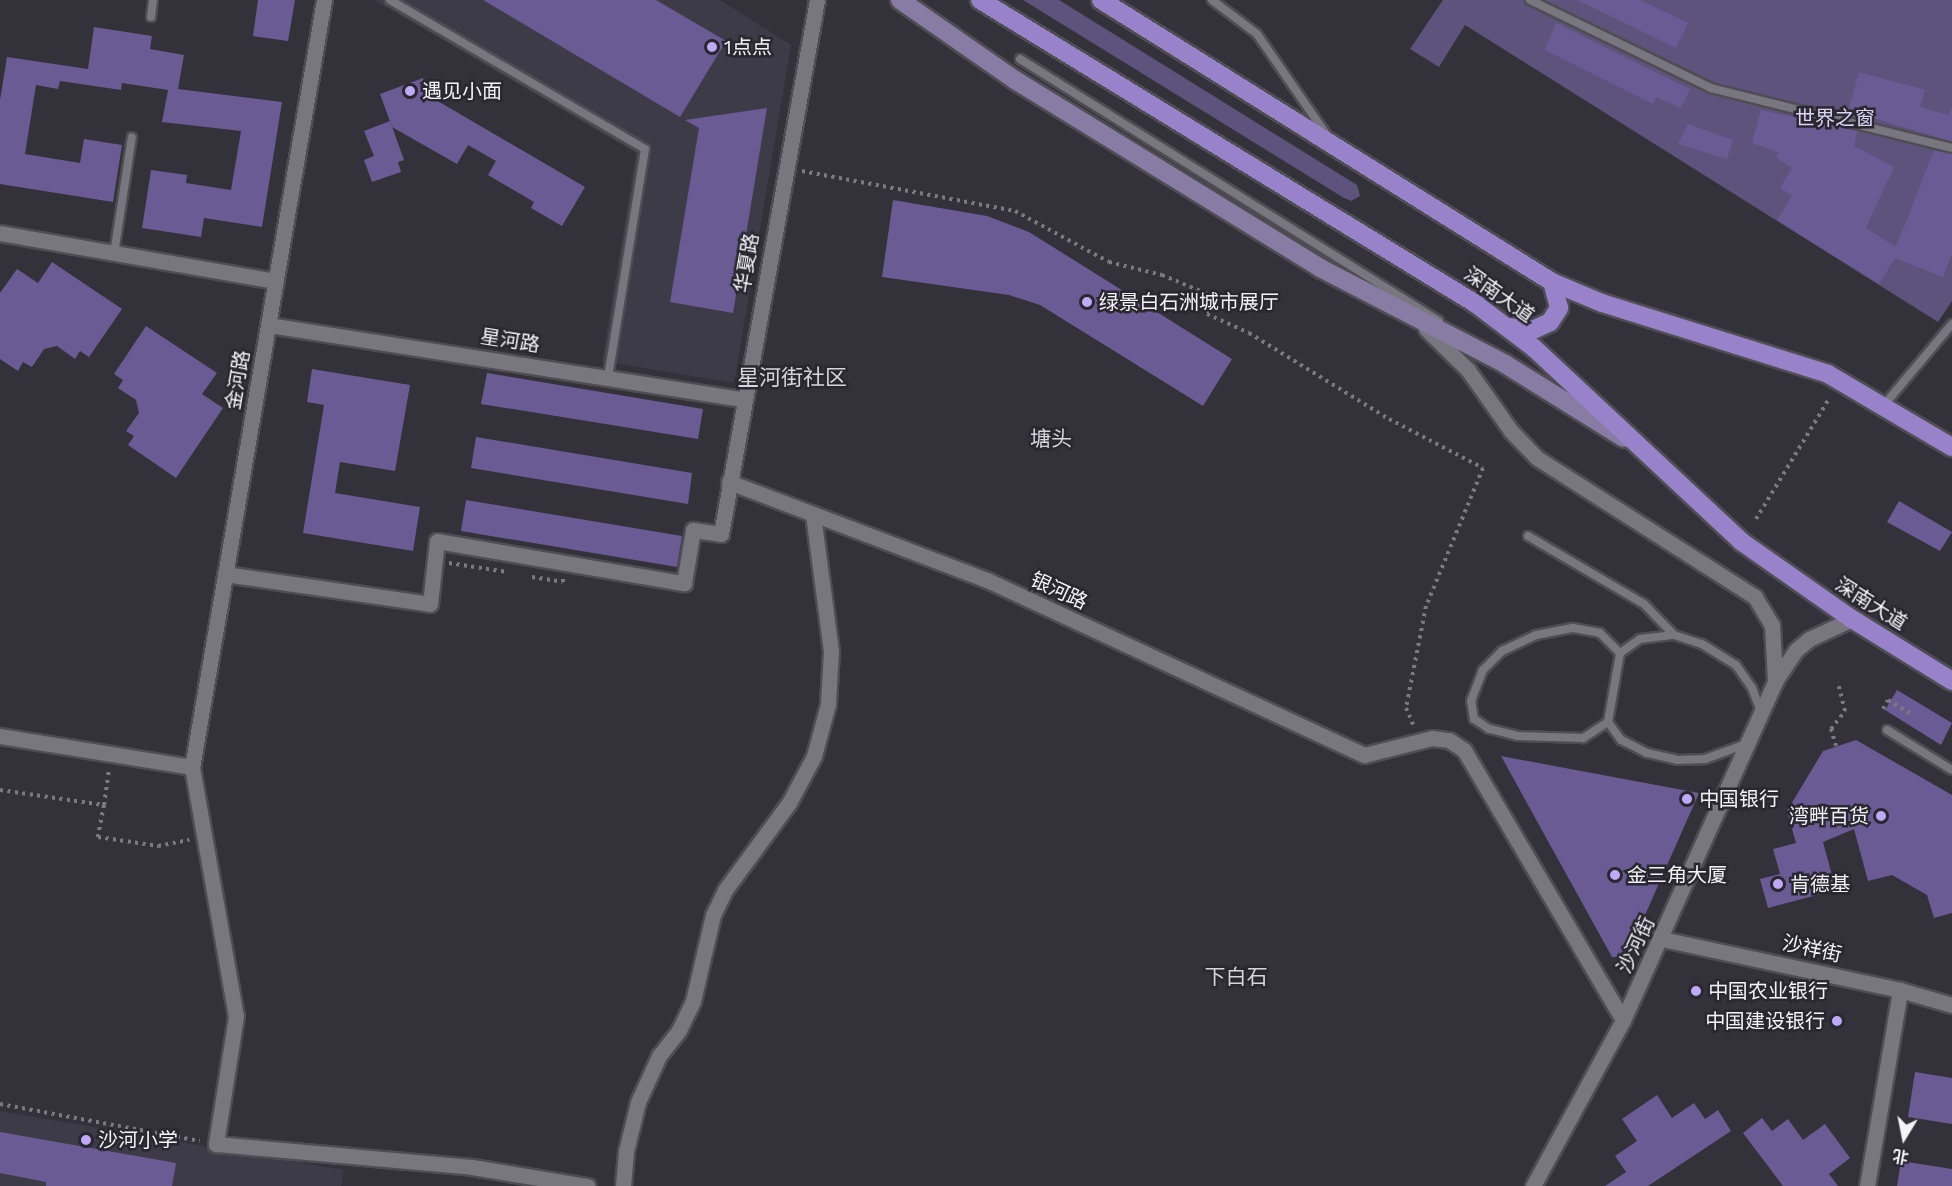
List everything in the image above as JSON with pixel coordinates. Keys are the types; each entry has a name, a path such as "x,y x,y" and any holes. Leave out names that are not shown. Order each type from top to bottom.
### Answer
{"main road":[{"path":"900,0 1035,93 1320,268 1505,364 1655,457"},
{"name":"深南大道","path":"980,0 1341,218 1509,327 1655,457 1742,542 1852,619 1952,681"},
{"name":"深南大道","path":"1101,0 1552,282 1602,303 1813,368 1884,405 1952,447"},
{"path":"1509,327 1533,330 1550,322 1559,308 1552,282"}],"street":[{"name":"金河路","path":"216,1144 236,1016 192,767 324,0"},
{"name":"华夏路","path":"225,574 430,604 437,541 684,583 693,530 721,534 817,0"},
{"path":"0,233 276,281"},
{"path":"1405,312 1455,355 1517,439 1537,458 1755,597 1772,625 1775,681"},
{"name":"星河路","path":"269,325 744,399"},
{"name":"银河路","path":"729,482 987,580 1364,755 1420,741"},
{"path":"623,1186 626,1151 638,1102 658,1056 679,1030 693,1000 713,915 725,890 789,803 814,756 828,704 831,651 813,514"},
{"name":"沙河街","path":"1533,1186 1623,1020 1662,939 1775,681 1796,650 1809,639 1852,619"},
{"path":"0,736 192,767"},
{"path":"1420,741 1449,740 1464,750 1623,1020"},
{"name":"沙祥街","path":"1662,939 1900,990 1952,1005"},
{"path":"1867,1186 1900,990"},
{"path":"216,1144 472,1167 587,1186"}],"lane":[{"path":"151,17 153,0"},
{"path":"390,0 645,149 608,378"},
{"path":"1212,0 1257,34 1276,57 1332,143"},
{"path":"1530,0 1711,88 1952,148"},
{"path":"1020,59 1505,364"},
{"path":"114,254 132,137"},
{"path":"1884,405 1952,324"},
{"path":"1528,536 1644,604 1674,635"},
{"path":"1608,722 1582,738 1518,736 1489,729 1474,719 1472,701 1483,670 1502,651 1536,635 1573,628 1600,633 1620,654"},
{"path":"1748,744 1705,759 1678,760 1647,753 1621,740 1608,722 1620,654 1640,639 1674,635 1702,644 1736,665 1752,688 1761,713"},
{"path":"1887,730 1952,770"}],"path":[{"path":"786,168 1015,211 1108,262 1162,275 1210,295 1207,314 1250,333 1389,419 1483,468 1426,606 1406,708 1420,741"},
{"path":"1756,519 1829,399"},
{"path":"443,574 445,562 511,573"},
{"path":"522,575 563,582"},
{"path":"1836,746 1831,729 1845,711 1839,682"},
{"path":"1882,709 1888,700 1910,713"},
{"path":"112,754 98,837 159,846 204,836"},
{"path":"0,790 104,805"},
{"path":"0,1104 216,1144"}],"shaded area":[{"path":"374,0 720,0 791,45 734,383 602,361 636,153"},
{"name":"沙河小学","path":"0,1111 344,1170 341,1186 0,1186"}],"green space":[{"path":"1023,0 1059,0 1357,185 1360,196 1351,201 1344,198"},
{"name":"世界之窗","path":"1443,0 1952,0 1952,301 1938,322 1465,25 1439,67 1410,49"}],"building":[{"path":"258,0 295,0 288,41 253,36"},
{"path":"483,0 656,0 726,41 680,117"},
{"path":"1577,0 1640,0 1688,23 1676,48"},
{"path":"1556,23 1690,89 1681,108 1656,97 1653,104 1545,50"},
{"path":"94,27 152,36 150,49 184,55 178,89 282,102 262,227 204,218 201,237 142,228 151,170 187,175 186,183 231,190 241,131 162,122 168,90 122,83 121,90 60,81 58,89 36,85 25,154 80,163 84,139 122,145 113,202 0,184 0,100 7,57 88,69"},
{"path":"1859,72 1925,90 1920,107 1948,115 1952,107 1952,142 1861,114 1860,119 1847,116"},
{"path":"423,78 429,96 585,187 562,226 531,208 534,202 488,175 496,161 468,145 457,164 392,127 380,94"},
{"path":"767,108 733,313 670,302 699,128 685,120"},
{"path":"1761,110 1857,131 1854,146 1894,167 1866,228 1896,247 1934,150 1952,154 1952,254 1943,277 1895,258 1879,284 1777,220 1792,196 1780,188 1792,168 1776,157 1778,152 1752,143"},
{"path":"390,121 404,160 398,162 401,172 372,182 364,160 374,156 364,131"},
{"path":"1688,124 1733,140 1727,159 1678,144"},
{"name":"绿景白石洲城市展厅","path":"893,200 987,216 1029,232 1232,359 1203,406 1040,305 1009,295 882,277"},
{"path":"52,262 122,309 89,357 80,351 75,359 57,346 44,349 32,367 23,362 18,371 0,359 0,293 17,269 38,283"},
{"path":"146,326 217,373 202,394 223,408 176,478 128,445 134,436 126,431 139,413 136,400 118,388 123,380 114,374"},
{"path":"312,369 410,385 395,471 340,462 335,493 420,507 413,551 303,533 324,405 307,402"},
{"path":"487,373 703,409 698,439 481,404"},
{"path":"476,437 692,473 688,504 471,468"},
{"path":"466,500 682,536 677,567 461,531"},
{"path":"1899,501 1952,532 1940,551 1887,522"},
{"path":"1897,690 1952,723 1941,745 1885,710"},
{"name":"湾畔百货","path":"1856,740 1952,795 1952,913 1934,918 1927,895 1892,875 1868,881 1854,829 1823,842 1836,890 1768,908 1760,879 1780,874 1773,849 1796,843 1787,811 1823,751"},
{"name":"金三角大厦","path":"1501,756 1699,793 1626,958 1612,957"},
{"path":"1915,1072 1952,1078 1952,1124 1908,1117"},
{"path":"1657,1095 1672,1118 1694,1103 1705,1119 1718,1110 1731,1131 1648,1186 1605,1186 1626,1172 1615,1156 1637,1141 1622,1119"},
{"path":"1762,1118 1772,1131 1788,1119 1803,1140 1825,1124 1850,1158 1829,1174 1838,1186 1783,1186 1743,1133"},
{"path":"0,1132 176,1163 172,1186 46,1186 46,1182 0,1173"},
{"path":"1901,1161 1952,1169 1952,1186 1897,1186"}],"place":[{"name":"1点点","path":"712,47"},
{"name":"遇见小面","path":"410,91"},
{"name":"绿景白石洲城市展厅","path":"1087,302"},
{"name":"中国银行","path":"1687,799"},
{"name":"湾畔百货","path":"1881,816"},
{"name":"金三角大厦","path":"1615,875"},
{"name":"肯德基","path":"1778,884"},
{"name":"中国农业银行","path":"1696,991"},
{"name":"中国建设银行","path":"1837,1021"},
{"name":"沙河小学","path":"86,1140"}],"district":[{"name":"星河街社区","path":"792,378"},
{"name":"塘头","path":"1051,439"},
{"name":"下白石","path":"1236,977"}]}
